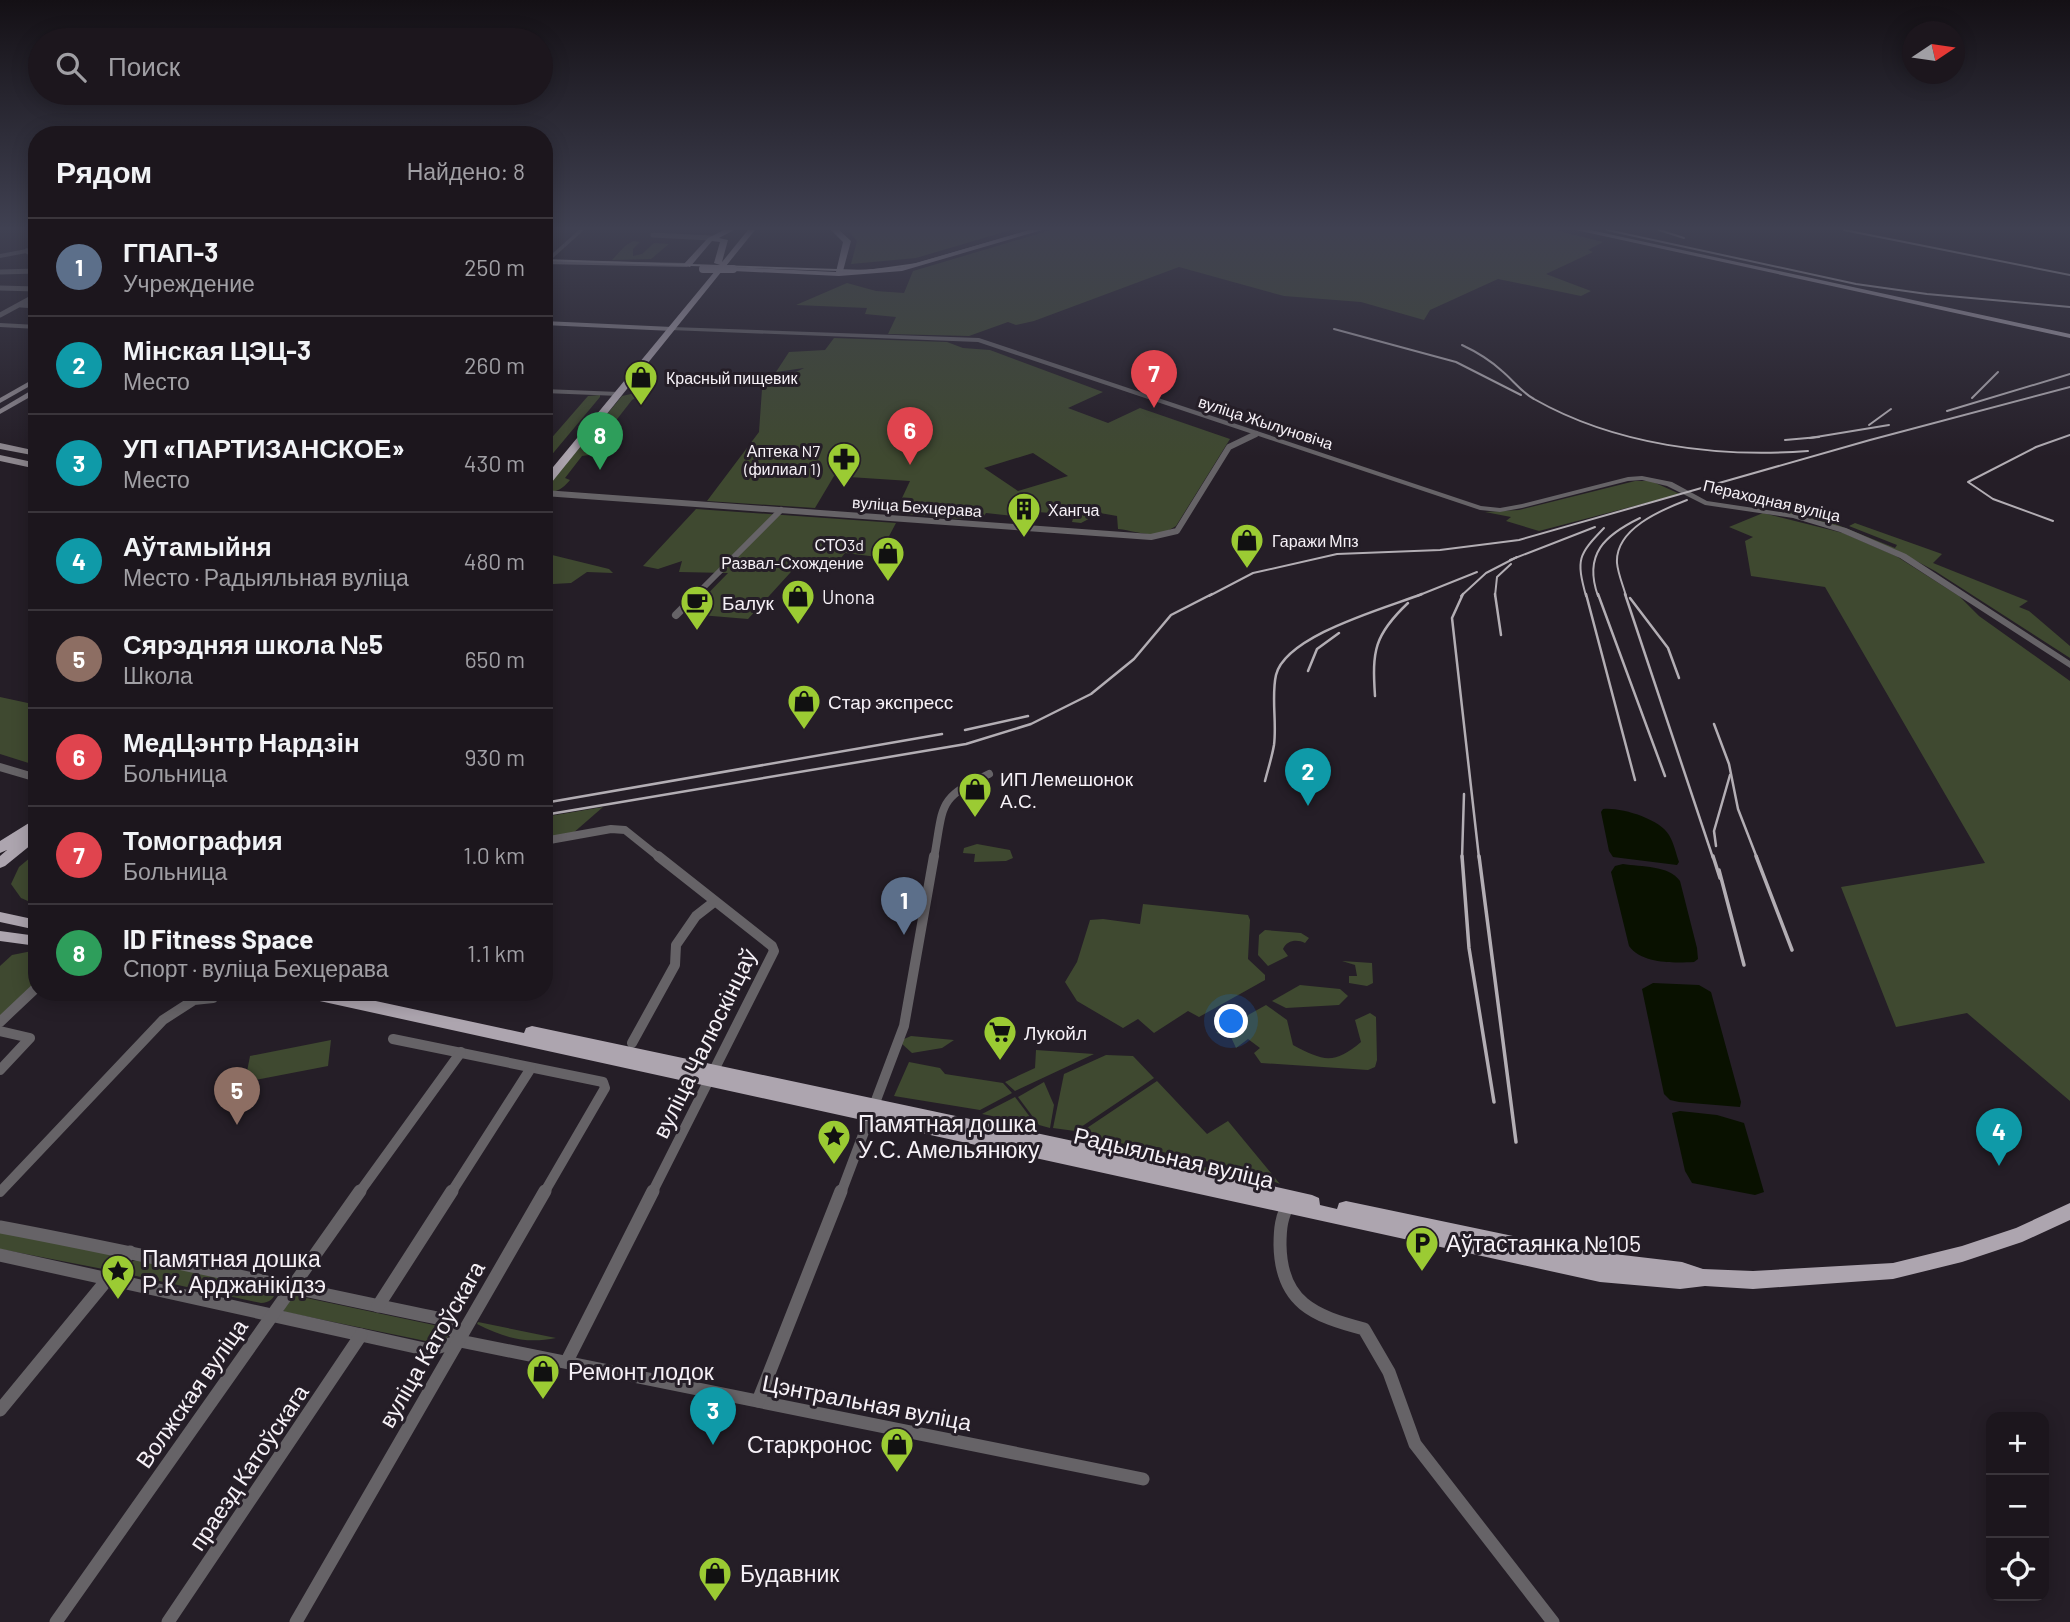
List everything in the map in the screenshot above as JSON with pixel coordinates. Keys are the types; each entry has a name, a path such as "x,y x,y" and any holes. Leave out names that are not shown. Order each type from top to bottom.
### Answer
{"main road":[{"path":"553,473 685,306"},
{"path":"668,328 687,306"},
{"path":"1933,306 2070,335"},
{"path":"1935,306 2070,335"},
{"name":"вуліца Жылуновіча","path":"553,323 668,328"},
{"path":"0,401 28,384"},
{"path":"553,464 615,394"},
{"path":"0,412 28,395"},
{"path":"0,446 28,452"},
{"path":"0,458 28,464"},
{"path":"0,848 28,828"},
{"path":"0,863 28,840"},
{"path":"0,917 28,923"},
{"path":"0,936 28,940"},
{"name":"Радыяльная вуліца","path":"350,1001 871,1109 1290,1203 1580,1258 1682,1270 1705,1277 1754,1280 1893,1271 1962,1254 2022,1234 2070,1211"},
{"name":"Радыяльная вуліца","path":"393,1001 712,1076"}],"street":[{"path":"0,315 18,306"},
{"path":"0,325 28,327"},
{"name":"вуліца Жылуновіча","path":"668,328 979,340 1480,508"},
{"path":"553,391 615,394"},
{"name":"вуліца Бехцерава","path":"553,494 1151,537 1177,530 1229,447 1256,434"},
{"name":"Пераходная вуліца","path":"1480,508 1500,510 1522,506 1628,479 1642,478 1669,485 1705,503 1794,516 1859,536 1903,556 2070,665"},
{"path":"676,615 781,510"},
{"path":"0,767 28,775"},
{"path":"758,1401 802,1295 904,1026 943,806 956,790 989,774"},
{"name":"вуліца Чалюскінцаў","path":"553,839 611,829 625,830 772,946 774,951 567,1361"},
{"path":"632,1044 675,965 676,945 696,916 715,902"},
{"path":"0,1022 28,996"},
{"path":"0,1192 163,1020 192,1001"},
{"path":"0,1031 30,1038 0,1070"},
{"path":"378,1306 531,1068 393,1039"},
{"name":"Волжская вуліца","path":"56,1622 290,1288 461,1052"},
{"name":"вуліца Катоўскага","path":"296,1622 605,1088 603,1082 531,1068"},
{"path":"1290,1203 1280,1228 1279,1252 1284,1283 1294,1297 1312,1312 1326,1319 1364,1329 1389,1372 1415,1444 1553,1622"},
{"path":"0,1227 228,1272 290,1288 447,1320 460,1341"},
{"path":"0,1410 130,1252"},
{"name":"Цэнтральная вуліца","path":"0,1255 429,1350 460,1341 1143,1479"},
{"name":"праезд Катоўскага","path":"168,1622 361,1335"}],"green space":[{"path":"812,306 1075,306 1034,321 1016,325 1008,322 969,336 888,334 896,317 865,314 867,308"},
{"path":"1374,306 1439,306 1430,310 1424,320"},
{"path":"834,338 947,342 963,348 990,350 1103,392 1068,408 1108,423 1140,408 1230,439 1176,526 1154,534 1118,529 1117,516 1100,513 1081,523 1072,522 1074,515 1026,511 1023,517 986,513 984,516 960,519 895,513 910,481 834,476 815,508 707,501 759,432 762,389 804,368 776,372 789,352 825,350","holes":["1033,453 1068,476 1018,491 984,468"]},
{"path":"643,393 632,400 589,455 582,456 565,478 570,480 562,488 553,491 553,479 622,396"},
{"path":"588,396 600,397 553,453 553,436"},
{"path":"1635,481 1651,481 1680,494 1539,531 1506,521 1511,517 1485,512 1519,510"},
{"path":"696,509 896,523 878,557 845,553 834,567 800,562 748,619 688,614 728,573 679,572 682,561 658,569 643,566"},
{"path":"1788,510 1833,523 1895,548 1897,545 1849,526 1855,523 1942,554 1933,563 2028,601 2019,607 2029,611 2070,646 2070,658 1935,571 1894,549 1786,512"},
{"path":"1763,513 1843,533 1896,556 1959,596 1979,616 2070,681 2070,1101 1967,1013 1896,1027 1841,887 1985,863 1825,587 1751,576 1745,541 1753,537 1729,527"},
{"path":"553,555 609,569 613,573 587,572 571,583 553,584"},
{"path":"0,697 28,703 28,763 0,754"},
{"path":"603,807 572,834 553,837 553,815"},
{"path":"977,844 1010,850 1013,858 1006,861 974,862 975,854 963,853 964,848"},
{"path":"28,860 28,901 21,898 11,884 19,867"},
{"path":"1143,904 1248,915 1248,959 1265,975 1265,980 1199,1017 1188,1011 1154,1033 1138,1019 1123,1028 1077,1001 1065,982 1077,962 1090,920 1140,924"},
{"path":"1265,930 1301,933 1309,938 1305,943 1296,941 1287,944 1283,949 1288,956 1268,966 1258,955 1259,935"},
{"path":"28,952 28,990 0,1016 0,966 12,955"},
{"path":"1342,961 1372,963 1373,983 1367,986 1349,983 1349,976 1357,976 1355,965"},
{"path":"1300,985 1340,989 1348,996 1339,1005 1286,1008 1272,1001"},
{"path":"1266,1005 1287,1020 1293,1045 1312,1055 1328,1058 1343,1054 1361,1042 1355,1020 1370,1013 1376,1017 1375,1067 1368,1070 1261,1063 1254,1053 1260,1048 1248,1039 1236,1048 1230,1035 1216,1033"},
{"path":"911,1036 954,1040 942,1048 912,1053 901,1043"},
{"path":"331,1040 328,1066 245,1082 250,1056"},
{"path":"1036,1050 1094,1054 1015,1091 1005,1082 1035,1068"},
{"path":"1106,1055 1133,1056 1154,1078 1075,1131 1053,1128 1064,1074"},
{"path":"909,1062 940,1068 945,1074 1003,1083 1012,1093 980,1110 894,1096"},
{"path":"1157,1081 1207,1134 1228,1121 1280,1184 1243,1169 1078,1134"},
{"path":"1044,1082 1054,1105 1050,1128 1039,1125 1018,1097"},
{"path":"1015,1097 1036,1125 982,1114"},
{"path":"1099,1144 1246,1176 1277,1190 1099,1148"},
{"path":"0,1231 114,1255 115,1259 103,1269 0,1249"},
{"path":"139,1259 275,1289 274,1295 270,1301 261,1303 127,1274 124,1270 131,1262"},
{"path":"292,1297 448,1328 450,1333 440,1344 285,1312 283,1310"},
{"path":"478,1322 556,1338 535,1340 506,1336 477,1324"}],"shaded area":[{"path":"1603,809 1629,812 1649,819 1664,829 1671,838 1679,862 1677,865 1613,857 1609,851 1601,812"},
{"path":"1623,864 1662,869 1680,881 1698,959 1694,962 1659,961 1642,956 1629,946 1611,872 1615,866"},
{"path":"1653,983 1699,985 1711,992 1741,1102 1740,1107 1679,1102 1670,1100 1664,1094 1642,989"},
{"path":"1680,1111 1717,1115 1744,1123 1764,1192 1755,1195 1692,1183 1685,1171 1672,1113"}],"railway":[{"path":"2056,306 2070,307"},
{"path":"1334,329 1456,362 1521,395"},
{"path":"1462,345 1493,363 1534,399 1598,428 1632,438 1703,450 1773,453 1808,451"},
{"path":"1972,398 1998,372"},
{"path":"1947,411 2070,374"},
{"path":"1209,596 1253,573 1337,554 1440,550 1519,540 1870,440 2070,387"},
{"path":"1869,425 1891,409"},
{"path":"1813,438 1889,425"},
{"path":"2053,521 1993,499 1968,482 2036,447 2070,435"},
{"path":"1813,438 1819,437"},
{"path":"1785,440 1813,438"},
{"path":"1626,596 1617,563 1623,540 1653,515 1687,500"},
{"path":"1598,596 1594,581 1595,557 1607,539 1640,518"},
{"path":"1515,558 1595,527"},
{"path":"1586,596 1580,565 1584,552 1604,528"},
{"path":"1463,594 1486,573 1515,558"},
{"path":"1510,560 1515,558"},
{"path":"1495,595 1497,577 1511,564"},
{"path":"1422,594 1477,572"},
{"path":"553,813 966,744 1031,724 1091,694 1134,659 1171,615 1212,594"},
{"path":"1265,781 1274,745 1276,675 1284,661 1298,647 1317,635 1422,594"},
{"path":"1417,596 1422,594"},
{"path":"1463,594 1452,618 1479,858"},
{"path":"1586,594 1635,780"},
{"path":"1598,594 1665,776"},
{"path":"1625,594 1713,858"},
{"path":"1495,595 1501,635"},
{"path":"1630,598 1668,648 1679,678"},
{"path":"1375,696 1374,667 1378,645 1388,625 1408,603"},
{"path":"1308,671 1317,649 1339,633"},
{"path":"965,730 1028,716"},
{"path":"1714,724 1729,764 1738,809 1757,858"},
{"path":"553,801 942,734"},
{"path":"1716,846 1714,831 1730,775"},
{"path":"1462,857 1464,794"},
{"path":"1479,856 1516,1142"},
{"path":"1713,856 1720,878"},
{"path":"1756,856 1792,950"},
{"path":"1462,857 1469,948 1494,1102"},
{"path":"1719,870 1744,965"}],"place":[{"name":"Красный пищевик","path":"641,407"},
{"name":"Томография","path":"1154,408"},
{"name":"МедЦэнтр Нардзін","path":"910,465"},
{"name":"ID Fitness Space","path":"600,470"},
{"name":"Аптека N7 (филиал 1)","path":"844,489"},
{"name":"Хангча","path":"1024,539"},
{"name":"Гаражи Мпз","path":"1247,570"},
{"name":"СТО3d Развал-Схождение","path":"888,583"},
{"name":"Unona","path":"798,626"},
{"name":"Балук","path":"697,632"},
{"name":"Стар экспресс","path":"804,731"},
{"name":"Мінская ЦЭЦ-3","path":"1308,806"},
{"name":"ИП Лемешонок А.С.","path":"975,819"},
{"name":"ГПАП-3","path":"904,935"},
{"name":"Лукойл","path":"1000,1062"},
{"name":"Сярэдняя школа №5","path":"237,1125"},
{"name":"Памятная дошка У.С. Амельянюку","path":"834,1166"},
{"name":"Аўтамыйня","path":"1999,1166"},
{"name":"Аўтастаянка №105","path":"1422,1273"},
{"name":"Памятная дошка Р.К. Арджанікідзэ","path":"118,1301"},
{"name":"Ремонт лодок","path":"543,1401"},
{"name":"УП «ПАРТИЗАНСКОЕ»","path":"713,1445"},
{"name":"Старкронос","path":"897,1474"},
{"name":"Будавник","path":"715,1603"}]}
